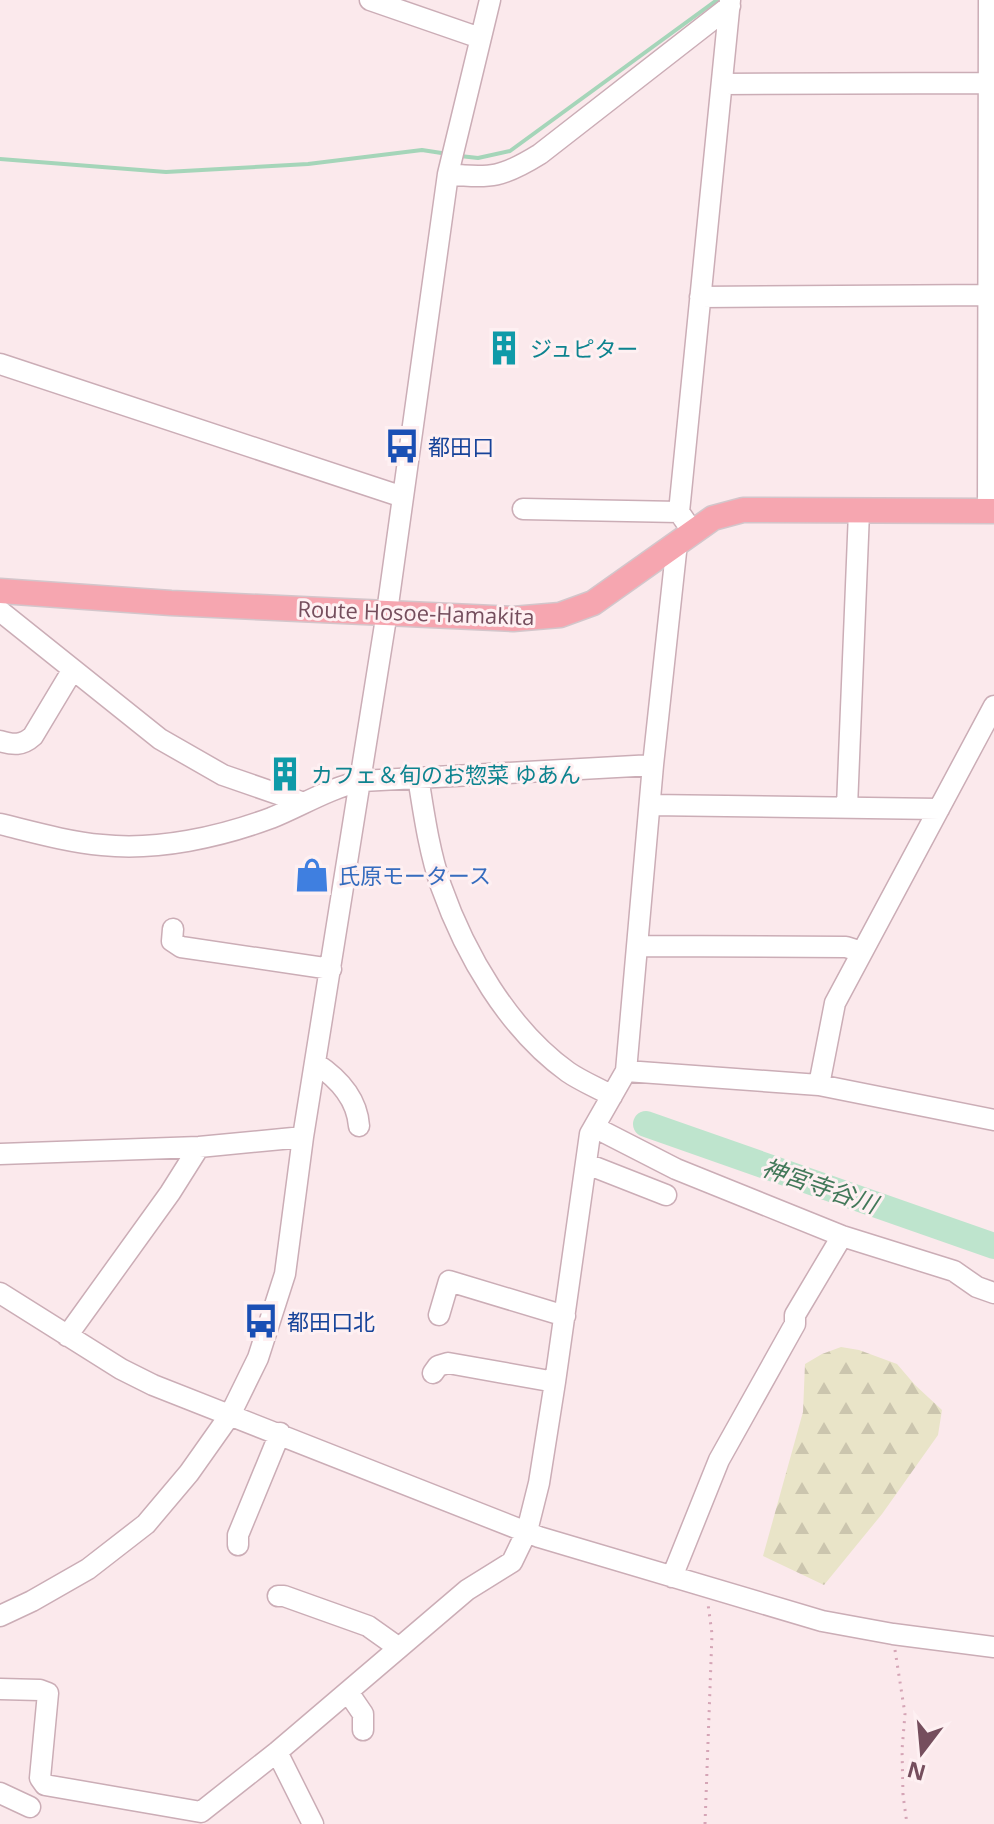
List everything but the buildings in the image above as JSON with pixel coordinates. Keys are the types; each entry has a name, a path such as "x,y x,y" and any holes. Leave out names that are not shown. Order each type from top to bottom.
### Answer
{"main road":[{"name":"Route Hosoe-Hamakita","path":"0,591 171,603 513,619 560,615 593,603 682,529 743,510 991,511"}],"street":[{"path":"370,0 480,38"},
{"path":"0,1616 88,1569 146,1524 189,1473 230,1415 258,1358 285,1274 303,1137 362,781 449,171 490,0"},
{"path":"989,0 991,511"},
{"path":"449,171 483,178 513,171 540,154 730,2"},
{"path":"0,1689 48,1693 40,1778 45,1785 201,1812 277,1752 467,1590 512,1562 527,1531 539,1483 590,1134 626,1071 653,765 682,529 700,297 730,2"},
{"path":"722,84 991,83"},
{"path":"700,297 991,295"},
{"path":"0,364 403,497"},
{"path":"523,509 682,529"},
{"path":"847,807 859,512"},
{"path":"0,611 160,739 201,764 243,783 304,803"},
{"path":"0,741 13,745 33,736 72,671"},
{"path":"819,1085 835,1003 994,706"},
{"path":"0,824 86,843 139,846 217,834 269,819 344,785 362,781 653,765"},
{"path":"418,777 441,886 490,986 529,1037 569,1072 612,1096"},
{"path":"650,805 939,809"},
{"path":"173,929 172,941 181,947 331,969"},
{"path":"638,946 846,947 862,952"},
{"path":"315,1063 349,1094 359,1126"},
{"path":"626,1071 819,1085 994,1120"},
{"path":"594,1127 676,1169 842,1236 954,1271 977,1287 994,1293"},
{"path":"0,1154 199,1147 303,1137"},
{"path":"67,1336 170,1193 199,1147"},
{"path":"587,1164 666,1195"},
{"path":"672,1577 719,1460 795,1324 795,1315 842,1236"},
{"path":"439,1315 449,1281 565,1316"},
{"path":"0,1293 153,1385 527,1531 822,1621 994,1647"},
{"path":"433,1373 438,1366 448,1363 555,1382"},
{"path":"238,1545 238,1535 280,1433"},
{"path":"278,1596 368,1626 399,1648"},
{"path":"348,1692 363,1714 363,1730"},
{"path":"277,1752 313,1824"},
{"path":"0,1793 30,1807"}],"path":[{"path":"705,1824 712,1634 706,1586"},
{"path":"893,1634 905,1714 902,1750 907,1824"}],"green space":[{"path":"841,1347 897,1364 942,1410 938,1435 882,1514 824,1585 763,1556 803,1412 805,1364"}],"waterway":[{"path":"460,156 478,158 510,151 717,0"},
{"path":"0,159 166,172 308,164 422,150 448,154"},
{"name":"神宮寺谷川","path":"646,1124 994,1246"}],"place":[{"name":"ジュピター","path":"504,348"},
{"name":"都田口","path":"402,446"},
{"name":"カフェ＆旬のお惣菜 ゆあん","path":"285,774"},
{"name":"氏原モータース","path":"312,875"},
{"name":"都田口北","path":"261,1321"}]}
